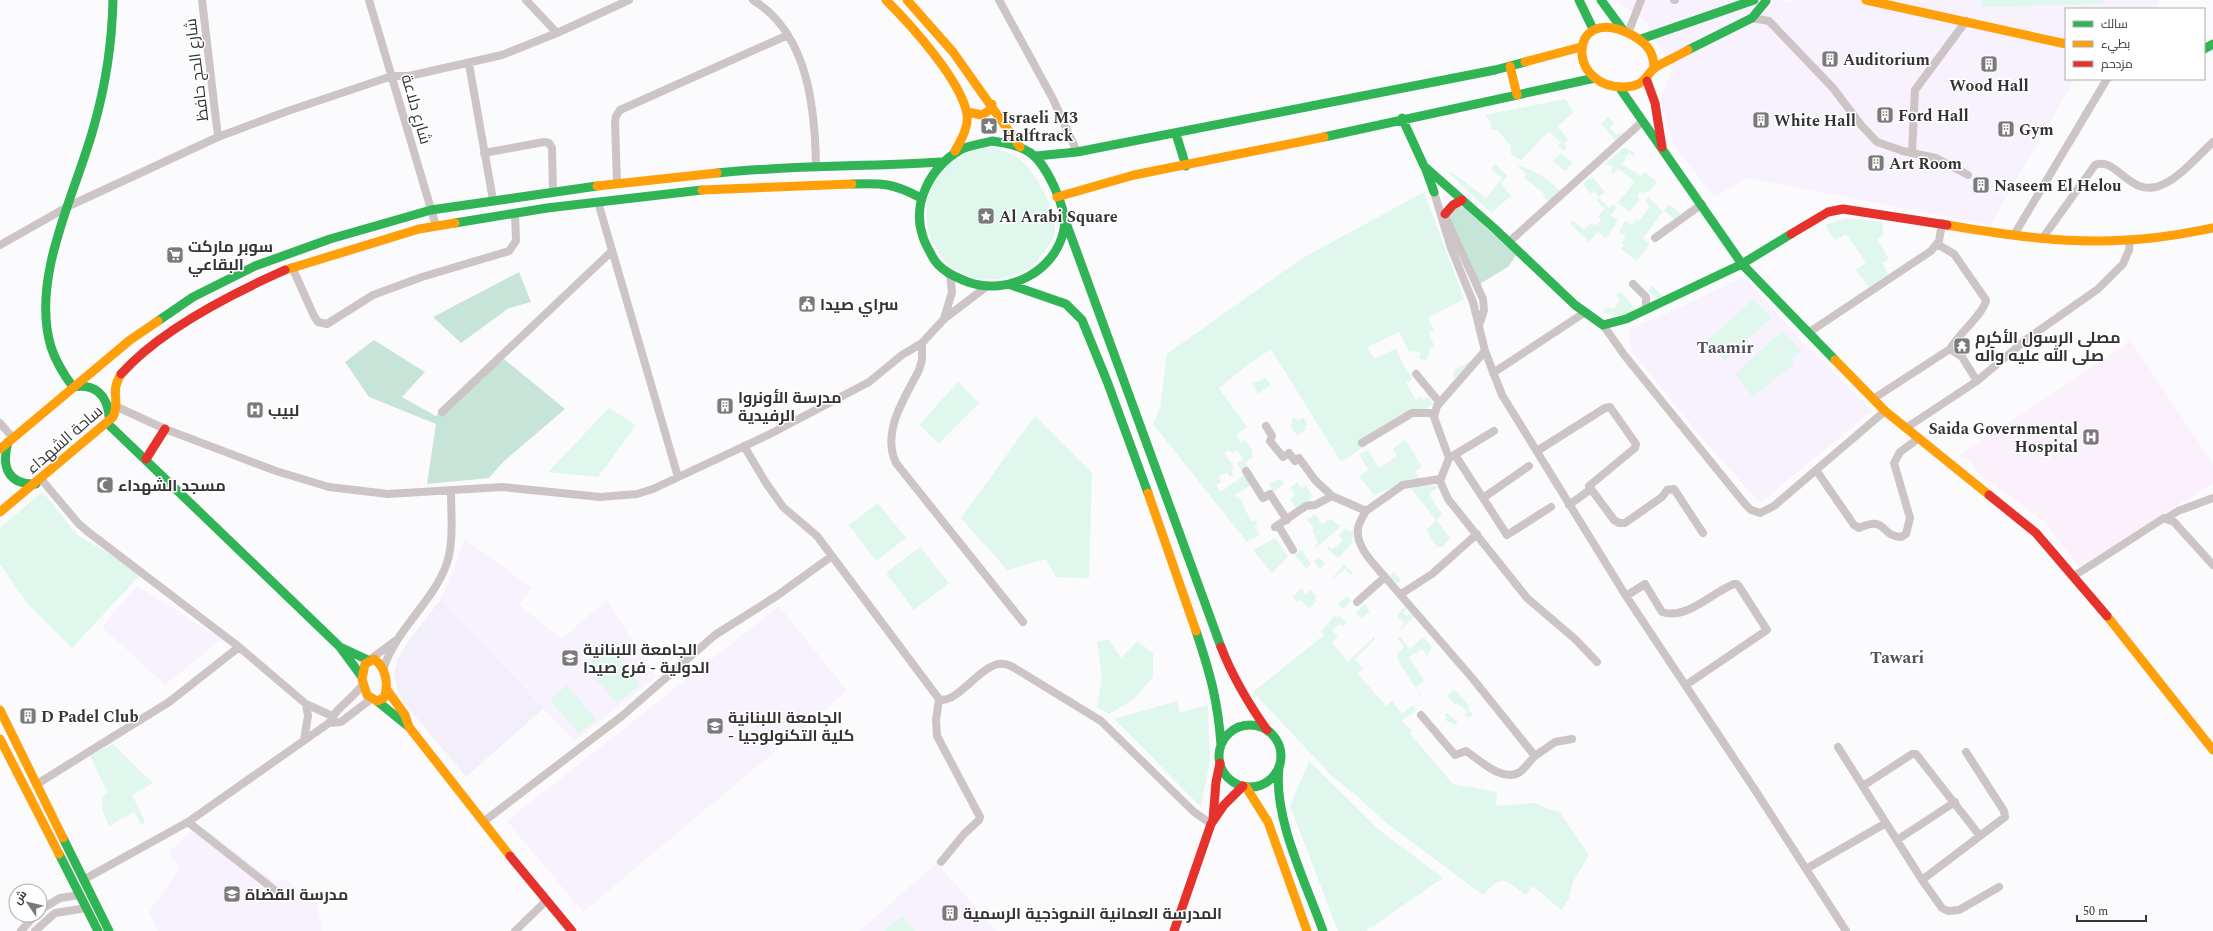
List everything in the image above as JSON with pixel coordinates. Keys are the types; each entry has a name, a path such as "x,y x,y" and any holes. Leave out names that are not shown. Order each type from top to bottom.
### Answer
{"main road":[{"path":"112,405 102,393 92,387 73,387 56,361 49,342 47,321 51,268 59,229 69,206 105,87 112,38 113,0"},
{"path":"886,0 913,28 929,49 945,73 967,112 974,116 980,116 990,110 992,104"},
{"path":"907,0 958,56 1020,147"},
{"path":"1579,0 1593,29"},
{"path":"1601,0 1626,32"},
{"path":"1641,39 1754,0"},
{"path":"1654,68 1752,18 1763,0 1777,0"},
{"path":"1869,0 2065,44"},
{"path":"1605,25 1626,32 1641,39 1653,55 1654,68 1647,81 1635,87 1619,87 1595,78 1588,72 1580,60 1581,47 1588,34 1593,29 1605,25"},
{"path":"1036,156 1077,152 1176,134 1510,66 1581,47"},
{"path":"1510,66 1516,95"},
{"path":"1057,197 1079,192 1134,175 1186,166 1402,118 1595,78"},
{"path":"1647,81 1655,103 1662,148"},
{"path":"1619,87 1642,122 1702,204 1742,264 1885,411 2036,533 2074,576 2153,672 2213,750"},
{"path":"955,151 966,132 967,112"},
{"path":"1402,118 1434,192"},
{"path":"1176,134 1186,166"},
{"path":"1174,931 1212,821 1221,745 1219,711 1212,678 1178,576 1107,381 1082,320 1072,308 1066,304 1011,285 986,287 967,282 950,274 934,259 924,240 919,219 921,198 929,179 941,162 955,151 978,142 992,141 1020,147 1036,156 1050,180 1231,673 1246,701 1267,730 1275,737 1280,747 1282,757 1277,785 1281,815 1324,931"},
{"name":"ساحة الشهداء","path":"0,449 130,340 193,297 255,266 330,239 432,210 617,183 718,172 816,166 883,166 941,162"},
{"path":"1424,166 1509,242 1584,313 1603,325 1626,319 1742,264 1805,225 1836,210 1850,209 2042,239 2130,241 2175,236 2213,228"},
{"path":"718,172 720,189"},
{"name":"ساحة الشهداء","path":"0,512 39,482 107,423 116,413 112,405 116,384 121,374 137,357 178,328 238,292 292,267 419,229 515,213 666,193 720,189 884,182 902,188 921,198"},
{"path":"1445,214 1453,205 1462,200"},
{"path":"1011,285 1039,269 1054,254 1063,235 1064,217"},
{"path":"107,423 340,647 363,680"},
{"path":"146,459 165,430"},
{"path":"11,440 3,457 6,471 16,482 26,485 39,482"},
{"path":"340,647 379,661 383,670 387,690 405,715 409,727"},
{"path":"370,659 363,668 363,680 367,695 409,727 546,901 572,931"},
{"path":"374,700 384,698 387,690"},
{"path":"0,710 109,931"},
{"path":"1221,745 1229,734 1241,726 1259,726 1267,730"},
{"path":"0,739 98,931"},
{"path":"1220,763 1230,780 1244,786 1254,787 1264,784 1273,777 1279,768"},
{"path":"1212,821 1244,786"},
{"path":"1244,786 1268,822 1307,931"}],"street":[{"name":"شارع الحج حافظ","path":"202,0 218,138"},
{"name":"شارع دلاعة","path":"369,0 436,226"},
{"path":"526,0 557,33"},
{"path":"0,245 69,206 218,138 284,112 392,76 409,76 469,64 517,50 629,0"},
{"path":"753,0 770,12 788,35 797,53 811,100 815,130 816,166"},
{"path":"999,0 1053,99 1077,152"},
{"path":"1626,32 1641,0"},
{"path":"1752,18 1769,22 1833,88 1861,125 1877,142 1912,153 1936,158 1968,175"},
{"path":"1912,153 1915,90 1966,21"},
{"path":"617,183 614,123 620,110 788,35"},
{"path":"469,64 493,200"},
{"path":"2014,235 2106,80"},
{"path":"1509,242 1642,122"},
{"path":"484,153 544,142 549,143 552,148 554,191"},
{"path":"2042,239 2095,165 2108,165 2126,180 2142,188 2156,187 2164,184 2181,171 2213,142"},
{"path":"1434,192 1483,300 1484,310 1480,324"},
{"path":"1434,192 1451,248 1480,324 1485,351 1502,395 1626,596 1686,685 1846,931"},
{"path":"598,202 678,477"},
{"path":"1655,238 1702,204"},
{"path":"292,267 314,316 318,322 327,324 373,296 422,277 509,251 516,241 515,213"},
{"path":"1808,333 1918,261 1937,244 1942,223"},
{"path":"1906,428 1978,381 2027,339 2110,280 2123,264 2129,250 2130,241"},
{"path":"1873,399 1950,349 1961,333 1983,308 1986,300 1954,254 1937,244"},
{"path":"442,412 612,251"},
{"path":"944,319 952,292 950,274"},
{"path":"1633,284 1646,297 1646,310"},
{"path":"112,405 165,430 276,471 329,487 388,494 502,487 579,496 618,496 653,489 744,446 858,388 902,355 922,343 944,319 986,287"},
{"path":"1493,373 1584,313"},
{"path":"1603,325 1625,356 1751,510 1760,513 1767,511 1885,411"},
{"path":"922,343 922,360 919,370 892,429 890,446 893,455 896,463 1023,622"},
{"path":"1950,349 1962,357 1978,381"},
{"path":"1485,351 1440,403 1434,417 1437,429 1452,456 1483,498 1507,535 1552,507"},
{"path":"1416,374 1440,403"},
{"path":"1537,451 1605,408 1610,407 1636,444 1635,448 1589,486 1591,489 1614,520 1619,523 1625,523 1662,497 1667,490 1674,489 1703,534"},
{"path":"1362,443 1412,413 1435,413"},
{"path":"0,423 11,440"},
{"path":"1266,426 1272,436 1270,441 1283,457 1289,454 1295,461 1299,458 1315,480 1332,496 1366,511"},
{"path":"1494,431 1452,456 1440,479 1448,499 1527,598 1574,639 1597,662"},
{"path":"1816,470 1854,525 1859,528 1869,523 1876,523 1894,536 1900,537 1906,534 1910,518 1894,463 1900,452 1919,438"},
{"path":"744,446 766,483 783,507 817,536 939,699 936,720 937,736 980,817 980,820 964,834 941,862"},
{"path":"1483,498 1529,466"},
{"path":"1246,471 1263,498 1270,494 1286,520"},
{"path":"1440,479 1403,486 1366,511 1358,529 1360,541 1364,551 1385,577 1473,679 1535,756"},
{"path":"39,482 86,531 239,647 306,704 330,719 341,722 374,700"},
{"path":"1569,505 1591,489"},
{"path":"383,670 395,641 435,586 447,561 451,522 451,490"},
{"path":"1293,550 1276,526 1306,506 1315,505 1332,496"},
{"path":"2074,576 2159,521 2184,508 2213,498"},
{"path":"2167,518 2174,522 2213,565"},
{"path":"1401,594 1432,574 1477,534"},
{"path":"483,822 622,716 715,635 778,595 832,556"},
{"path":"1356,602 1385,577"},
{"path":"1626,596 1645,584 1662,612 1670,615 1683,612 1734,584 1737,584 1740,588 1767,630 1686,685"},
{"path":"370,659 395,641"},
{"path":"37,784 169,702 239,647"},
{"path":"939,699 948,699 989,668 998,664 1013,667 1101,721 1194,812 1212,821"},
{"path":"83,880 188,822 304,740 330,719 354,696 363,680"},
{"path":"304,740 308,716 306,704"},
{"path":"1420,715 1455,755 1466,751 1503,776 1512,776 1521,772 1535,756 1555,742 1572,739"},
{"path":"1838,747 1937,903 1948,911 1959,910 1999,887"},
{"path":"1922,880 2004,817 2005,814 1966,752"},
{"path":"1863,786 1912,754 1916,754 1955,802 1980,836"},
{"path":"1897,840 1955,802"},
{"path":"188,822 282,896"},
{"path":"1806,869 1886,822"},
{"path":"48,905 60,898 80,895"},
{"path":"515,931 546,901"},
{"path":"35,931 55,913 86,908"},
{"path":"21,931 28,923"}],"shaded area":[{"path":"1616,0 1784,0 1786,3 1795,0 2159,0 2156,8 2065,8 2065,80 2074,80 1990,225 1748,178 1714,197 1674,145 1660,101 1672,70 1647,23"},
{"path":"1739,279 1746,279 1800,339 1872,411 1760,503 1709,446 1632,352 1628,329 1670,312"},
{"name":"Saida Governmental Hospital","path":"2131,341 2213,464 2213,483 2079,567 2043,520 1980,475 1969,460 1958,456"},
{"name":"الجامعة اللبنانية الدولية - فرع صيدا","path":"465,539 532,588 519,605 562,639 606,600 656,677 574,741 441,599"},
{"path":"137,586 222,639 165,685 102,627"},
{"path":"441,599 544,708 466,777 405,704 397,688 394,674 398,658 407,643"},
{"name":"الجامعة اللبنانية - كلية التكنولوجيا","path":"779,606 847,691 583,912 507,821"},
{"name":"مدرسة القضاة","path":"210,832 273,881 285,879 317,906 322,931 158,931 149,912 180,868 170,855 173,848 188,833"},
{"path":"937,863 996,931 859,931"}],"green space":[{"path":"1981,0 2103,0 2103,4 1981,7"},
{"path":"1565,99 1574,112 1558,126 1568,140 1564,143 1567,148 1563,150 1558,146 1561,143 1549,131 1521,160 1511,154 1511,146 1497,130 1491,130 1491,123 1485,115"},
{"path":"1608,117 1614,123 1609,127 1617,135 1620,132 1622,134 1616,141 1599,121 1602,123"},
{"path":"1624,147 1635,153 1634,156 1629,153 1622,164 1641,176 1644,172 1657,182 1649,191 1643,193 1640,192 1637,196 1639,199 1630,212 1617,203 1635,182 1618,168 1614,174 1611,171 1613,166 1605,164"},
{"path":"982,148 997,148 1017,157 1025,164 1038,181 1052,212 1055,222 1055,230 1053,239 1048,248 1028,269 1015,275 1002,278 976,278 954,269 938,252 929,231 926,207 932,184 948,164 973,150"},
{"path":"1561,153 1573,163 1565,171 1553,161"},
{"path":"1495,164 1508,176 1501,183 1511,196 1491,213 1449,173 1450,171 1486,198 1502,178 1491,169"},
{"path":"1517,166 1536,172 1561,192 1551,204 1543,197 1545,195 1524,177 1527,174"},
{"path":"1593,178 1605,192 1599,197 1594,191 1591,194 1583,184 1588,179"},
{"path":"1424,192 1464,299 1428,318 1434,330 1429,332 1434,346 1429,348 1429,356 1424,362 1423,359 1419,359 1421,352 1409,351 1399,332 1367,347 1374,358 1396,349 1407,372 1410,373 1412,379 1406,383 1416,400 1420,397 1423,401 1428,397 1433,404 1425,410 1408,417 1341,462 1271,349 1242,369 1219,388 1247,427 1236,435 1241,443 1245,440 1253,452 1251,454 1253,457 1245,462 1248,467 1241,470 1237,463 1243,460 1238,450 1232,453 1229,450 1224,453 1234,468 1231,470 1233,475 1230,477 1227,472 1219,477 1221,482 1216,485 1221,492 1244,475 1251,485 1235,495 1235,497 1238,496 1244,505 1243,506 1252,522 1255,520 1258,523 1254,526 1260,535 1247,542 1153,424 1160,408 1167,354 1301,259"},
{"path":"1648,197 1663,212 1643,238 1650,244 1637,261 1621,249 1624,245 1621,243 1626,237 1619,232 1625,221 1631,225 1636,219 1639,221 1650,206 1645,201"},
{"path":"1599,198 1609,208 1613,204 1617,207 1611,215 1618,220 1606,238 1598,232 1589,242 1570,224 1573,220 1584,230 1591,223 1595,226 1601,220 1598,216 1605,209 1596,200"},
{"path":"1669,204 1680,213 1675,220 1664,211"},
{"path":"1459,205 1465,208 1516,255 1509,266 1480,284 1449,215"},
{"path":"1848,218 1882,222 1884,234 1877,239 1889,259 1882,263 1888,274 1869,287 1856,270 1866,262 1846,234 1835,240 1825,225"},
{"path":"519,272 531,302 509,308 461,343 433,317"},
{"path":"1652,286 1665,297 1661,300 1654,297 1648,291"},
{"path":"1619,292 1622,293 1635,309 1622,316 1603,313 1605,308 1614,309 1620,300 1616,296"},
{"path":"1754,299 1771,318 1724,361 1708,340"},
{"path":"1782,331 1801,351 1791,359 1795,363 1753,397 1735,374"},
{"path":"374,340 425,372 402,397 436,416 504,359 565,409 503,462 489,478 427,484 436,424 369,397 345,362"},
{"path":"1473,360 1455,378 1452,374 1454,373 1454,370"},
{"path":"1266,378 1271,385 1258,394 1252,384"},
{"path":"958,382 979,403 939,443 919,425"},
{"path":"609,408 636,425 598,477 548,472"},
{"path":"1035,416 1092,473 1089,578 1056,577 1046,559 1007,570 961,518"},
{"path":"1295,417 1298,421 1303,418 1308,424 1305,427 1306,430 1297,436 1290,425 1292,423 1291,420"},
{"path":"1405,439 1422,467 1415,471 1420,480 1395,486 1374,495 1359,476 1368,470 1359,454 1368,450 1379,468 1397,456 1393,449"},
{"path":"1280,479 1284,484 1273,492 1269,483"},
{"path":"1297,482 1302,488 1306,485 1312,496 1309,499 1314,504 1297,510 1290,499 1295,495 1290,488"},
{"path":"1409,486 1439,486 1429,494 1442,515 1436,520"},
{"path":"41,493 47,497 77,535 112,555 139,576 72,648 27,603 0,564 0,528"},
{"path":"878,503 906,538 876,561 849,525"},
{"path":"1315,514 1322,524 1331,519 1341,526 1316,548 1315,546 1318,543 1312,530 1314,528 1307,520"},
{"path":"1436,520 1450,538 1441,548 1440,546 1425,555 1437,547 1426,530"},
{"path":"1346,529 1353,532 1353,536 1351,538 1353,542 1338,558 1327,548 1329,546 1332,550 1343,540 1339,535"},
{"path":"1275,538 1288,557 1272,573 1253,550"},
{"path":"920,547 949,583 914,610 886,573"},
{"path":"1302,550 1311,564 1306,569 1295,555"},
{"path":"1319,557 1325,563 1320,569 1314,561"},
{"path":"1344,565 1353,573 1351,575 1345,569 1334,578 1333,577"},
{"path":"1394,571 1401,581 1396,583 1389,576"},
{"path":"1301,589 1306,594 1310,590 1317,596 1315,598 1317,600 1310,609 1300,600 1297,602 1293,597"},
{"path":"1347,596 1351,600 1344,609 1338,604"},
{"path":"1364,604 1370,611 1361,619 1356,613"},
{"path":"1406,605 1408,607 1403,613 1407,616 1412,611 1416,615 1397,633 1405,623 1397,616"},
{"path":"1339,615 1347,622 1342,626 1340,624 1332,630 1338,637 1332,643 1348,662 1375,636 1375,639 1355,659 1363,669 1358,674 1386,706 1392,701 1402,714 1413,705 1416,711 1402,720 1412,731 1410,734 1453,784 1497,792 1496,806 1534,803 1560,813 1589,855 1573,882 1568,901 1561,910 1533,886 1526,895 1513,885 1503,881 1489,888 1483,895 1386,823 1357,796 1332,776 1253,692 1324,635 1322,631 1334,616 1337,618"},
{"path":"1400,637 1410,649 1423,637 1432,646 1427,656 1422,649 1409,657 1424,681 1416,688 1421,694 1420,695 1398,661 1400,660 1396,656 1404,647 1398,639"},
{"path":"1108,639 1121,658 1137,641 1153,653 1153,677 1133,700 1109,714 1097,707 1102,677 1097,642"},
{"path":"608,647 640,685 617,704 585,666"},
{"path":"567,685 596,719 579,734 550,700"},
{"path":"1454,689 1470,706 1468,709 1473,714 1469,718 1464,715 1467,711 1456,703 1455,705 1447,696"},
{"path":"1177,701 1180,713 1208,705 1210,760 1201,807 1114,719"},
{"path":"1447,713 1458,722 1455,725 1445,720 1447,718 1445,715"},
{"path":"113,744 153,783 132,795 145,821 142,825 134,812 109,826 102,809 102,797 108,793 90,756"},
{"path":"1309,761 1379,830 1443,878 1366,931 1338,931 1290,806"},
{"path":"902,916 915,931 884,931"}],"traffic: fast":[{"path":"73,387 60,368 51,347 46,320 46,292 58,235 86,152 102,95 110,48 113,0"},
{"path":"1579,0 1593,29"},
{"path":"1601,0 1623,30"},
{"path":"1641,39 1754,0"},
{"path":"1688,50 1752,18 1766,1"},
{"path":"2205,48 2213,44"},
{"path":"1036,156 1077,152 1495,70 1525,62"},
{"path":"1324,137 1595,78"},
{"path":"1619,87 1742,264 1835,360"},
{"path":"1402,118 1424,166 1495,229 1575,305 1603,325 1626,319 1742,264 1791,234"},
{"path":"1176,134 1186,166"},
{"path":"992,141 1020,148 1036,157 1049,176 1059,199 1063,210 1064,229 1059,244 1051,257 1028,277 1013,283 998,286 983,286 968,282 953,275 943,269 935,261 923,237 920,224 920,211 926,187 940,166 964,148 992,141"},
{"path":"717,173 801,167 941,162"},
{"path":"1425,167 1434,192"},
{"path":"852,184 888,185 903,189 921,198"},
{"path":"158,321 193,297 255,266 330,239 431,210 597,186"},
{"path":"455,223 547,208 702,190"},
{"path":"1064,217 1221,647"},
{"path":"1011,285 1066,304 1082,320 1107,381 1148,493"},
{"path":"73,387 88,387 98,392 106,402 109,416"},
{"path":"107,423 340,647 362,677"},
{"path":"8,442 5,459 6,467 9,473 13,478 26,484 36,484"},
{"path":"1196,631 1213,687 1221,745"},
{"path":"340,647 368,660"},
{"path":"377,701 409,727"},
{"path":"1250,725 1262,727 1272,734 1279,744 1281,756 1279,768 1272,778 1262,785 1250,787 1238,785 1228,778 1221,768 1219,756 1221,744 1228,734 1238,727 1250,725"},
{"path":"1279,768 1278,787 1286,829 1292,850 1323,931"},
{"path":"63,838 109,931"},
{"path":"59,854 98,931"}],"traffic: slow":[{"path":"886,0 933,53 945,69 963,100 967,114 967,124 955,151"},
{"path":"907,0 953,52 1020,147"},
{"path":"1866,0 2065,44"},
{"path":"1654,68 1651,52 1645,44 1632,35 1610,28 1594,30 1585,39 1582,52 1585,65 1595,78 1611,86 1637,85 1641,83 1656,67 1688,50"},
{"path":"1525,62 1581,47"},
{"path":"1510,66 1517,95"},
{"path":"967,112 982,115 990,110 992,104"},
{"path":"1057,197 1134,175 1324,137"},
{"path":"597,186 717,173"},
{"path":"702,190 852,184"},
{"path":"285,270 419,229 455,223"},
{"path":"1947,225 2036,238 2081,241 2148,239 2213,228"},
{"path":"0,449 130,340 158,321"},
{"path":"1835,360 1885,411 1989,495"},
{"path":"0,512 113,417 116,406 115,392 121,374"},
{"path":"1148,493 1196,631"},
{"path":"2107,616 2213,750"},
{"path":"374,659 384,671 386,682 384,698 377,701 367,695 362,679 365,664 374,659"},
{"path":"387,690 405,715 409,727 510,856"},
{"path":"0,710 63,838"},
{"path":"0,739 59,854"},
{"path":"1246,787 1268,822 1307,931"}],"traffic: jam":[{"path":"1647,81 1655,103 1662,147"},
{"path":"1445,214 1453,205 1462,200"},
{"path":"1791,234 1828,212 1843,209 1947,225"},
{"path":"121,374 155,343 197,315 242,290 285,270"},
{"path":"146,459 165,429"},
{"path":"1989,495 2036,533 2107,616"},
{"path":"1221,647 1241,690 1267,730"},
{"path":"1213,819 1216,782 1220,763"},
{"path":"1174,931 1211,824 1224,805 1243,786"},
{"path":"510,856 572,931"}],"place":[{"name":"Auditorium","path":"1830,59"},
{"name":"Wood Hall","path":"1989,64"},
{"name":"Ford Hall","path":"1885,115"},
{"name":"White Hall","path":"1761,120"},
{"name":"Israeli M3 Halftrack","path":"989,126"},
{"name":"Gym","path":"2006,129"},
{"name":"Art Room","path":"1876,163"},
{"name":"Naseem El Helou","path":"1981,185"},
{"name":"Al Arabi Square","path":"986,216"},
{"name":"سوبر ماركت البقاعي","path":"175,255"},
{"name":"سراي صيدا","path":"807,304"},
{"name":"مصلى الرسول الأكرم صلى الله عليه وآله","path":"1962,346"},
{"name":"مدرسة الأونروا الرفيدية","path":"725,406"},
{"name":"لبيب","path":"255,410"},
{"name":"Saida Governmental Hospital","path":"2091,437"},
{"name":"مسجد الشهداء","path":"105,485"},
{"name":"الجامعة اللبنانية الدولية - فرع صيدا","path":"570,658"},
{"name":"D Padel Club","path":"28,716"},
{"name":"الجامعة اللبنانية - كلية التكنولوجيا","path":"715,726"},
{"name":"مدرسة القضاة","path":"232,894"},
{"name":"المدرسة العمانية النموذجية الرسمية","path":"950,913"}],"district":[{"name":"Taamir","path":"1725,347"},
{"name":"Tawari","path":"1897,657"}]}
